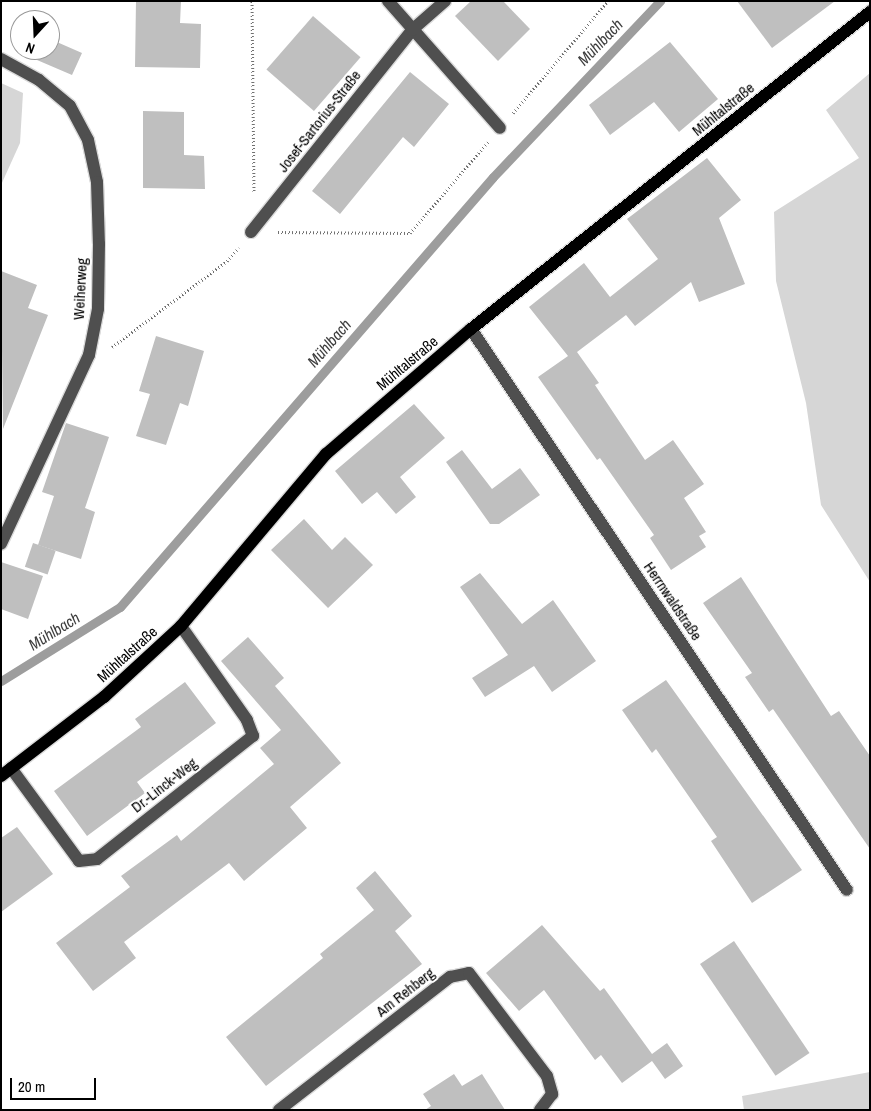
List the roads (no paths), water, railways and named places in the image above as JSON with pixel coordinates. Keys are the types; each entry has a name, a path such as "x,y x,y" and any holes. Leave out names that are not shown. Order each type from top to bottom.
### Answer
{"main road":[{"name":"Mühltalstraße","path":"6,772 104,697 181,626 326,454 471,329 870,12"}],"street":[{"path":"388,1 500,128"},
{"name":"Josef-Sartorius-Straße","path":"251,232 412,30 445,1"},
{"name":"Weiherweg","path":"1,59 39,80 70,106 88,140 97,182 99,244 98,309 89,355 1,544"},
{"name":"Herrnwaldstraße","path":"471,329 848,890"},
{"name":"Dr.-Linck-Weg","path":"6,772 79,861 97,859 253,736 247,720 181,626"},
{"name":"Am Rehberg","path":"279,1110 450,977 468,972 547,1076 552,1094 540,1110"}],"waterway":[{"name":"Mühlbach","path":"1,681 120,607 493,177 660,1"}]}
